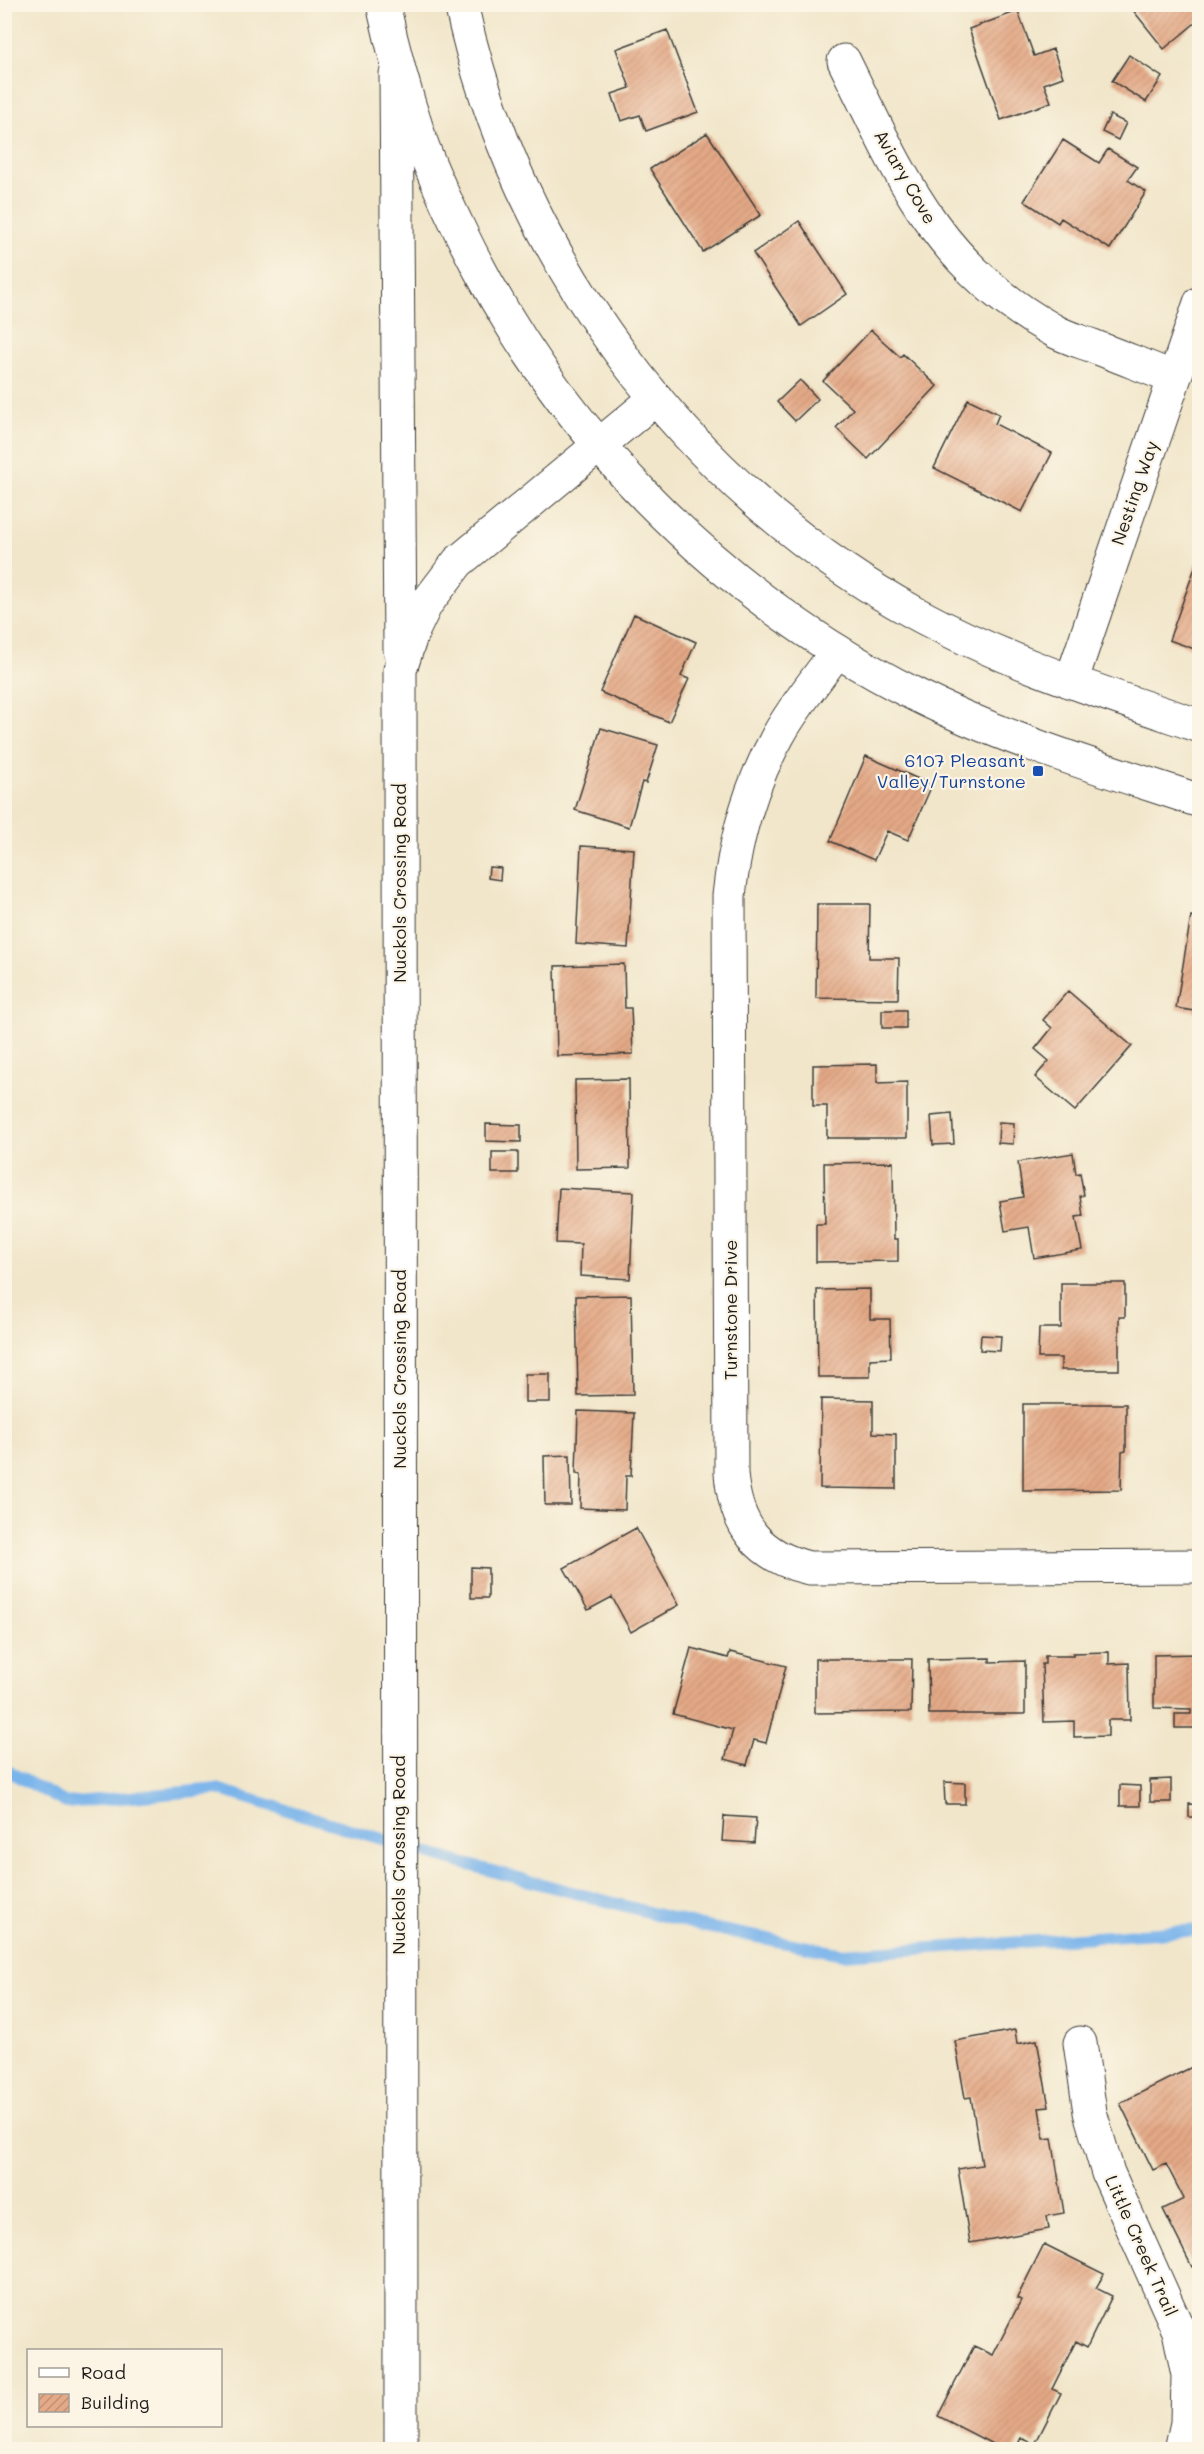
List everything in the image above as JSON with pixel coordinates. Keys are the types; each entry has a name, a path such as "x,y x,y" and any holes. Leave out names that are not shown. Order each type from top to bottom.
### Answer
{"street":[{"path":"383,4 396,60 421,141 477,266 516,333 551,385 598,445 647,499 707,555 770,606 837,651 915,694 974,722 1045,749 1200,801"},
{"path":"461,4 474,57 490,107 539,222 611,341 656,398 718,466 784,524 849,572 914,612 985,648 1071,682 1200,726"},
{"path":"396,60 400,670"},
{"name":"Aviary Cove","path":"844,61 905,184 943,240 969,269 1018,310 1053,331 1174,378"},
{"name":"Nesting Way","path":"1071,682 1200,303"},
{"name":"Nuckols Crossing Road","path":"401,2450 398,1715 401,1407 400,670 412,633 426,604 458,562 656,398"},
{"name":"Turnstone Drive","path":"837,651 780,732 759,771 742,817 733,855 729,896 731,1473 737,1509 744,1524 756,1540 773,1554 791,1563 810,1568 1200,1566"},
{"name":"Little Creek Trail","path":"1080,2043 1090,2112 1108,2173 1179,2331 1188,2375 1187,2423 1181,2450"}],"building":[{"path":"1128,4 1200,4 1200,19 1164,49"},
{"path":"1018,11 1034,56 1053,49 1063,77 1044,84 1051,102 1001,120 969,29"},
{"path":"667,30 698,112 646,131 640,115 621,121 612,94 630,88 616,49"},
{"path":"1129,55 1162,77 1146,102 1112,81"},
{"path":"1110,115 1126,123 1118,140 1102,132"},
{"path":"707,133 761,215 703,252 650,169"},
{"path":"1063,140 1099,163 1108,149 1137,167 1128,180 1146,192 1110,249 1061,218 1058,223 1024,201"},
{"path":"799,221 847,294 801,326 753,253"},
{"path":"871,330 900,357 903,354 937,386 868,459 836,428 853,409 823,381"},
{"path":"800,380 818,399 795,421 777,402"},
{"path":"968,399 999,414 995,424 1052,453 1022,512 934,468"},
{"path":"1197,562 1200,564 1200,651 1169,640"},
{"path":"634,614 696,642 681,676 689,679 669,722 600,692"},
{"path":"601,728 658,745 646,783 642,782 629,827 575,810"},
{"path":"866,756 932,785 908,840 887,831 874,860 830,841"},
{"path":"581,846 634,849 628,948 576,944"},
{"path":"489,867 501,868 500,880 488,878"},
{"path":"817,904 870,904 869,958 899,958 898,999 816,998"},
{"path":"1191,916 1200,918 1200,1012 1176,1008"},
{"path":"624,964 625,1008 631,1008 633,1054 557,1056 555,966"},
{"path":"1068,991 1132,1046 1075,1111 1035,1077 1049,1061 1035,1049 1052,1028 1043,1020"},
{"path":"882,1010 906,1010 906,1028 882,1028"},
{"path":"877,1064 877,1083 907,1082 907,1138 827,1138 827,1106 813,1106 813,1065"},
{"path":"629,1079 630,1168 576,1169 575,1080"},
{"path":"952,1114 954,1144 933,1145 931,1116"},
{"path":"999,1122 1014,1123 1013,1144 998,1143"},
{"path":"486,1124 521,1125 521,1142 486,1141"},
{"path":"492,1152 518,1152 518,1173 492,1173"},
{"path":"1073,1153 1076,1174 1080,1173 1084,1195 1080,1196 1083,1216 1076,1217 1082,1250 1034,1258 1029,1227 1005,1231 1000,1201 1023,1197 1018,1162"},
{"path":"893,1162 894,1239 898,1239 898,1261 816,1262 816,1224 825,1224 824,1163"},
{"path":"559,1188 634,1192 630,1279 580,1276 581,1244 556,1243"},
{"path":"1061,1283 1125,1283 1125,1317 1119,1317 1119,1370 1061,1370 1061,1358 1038,1358 1039,1328 1061,1328"},
{"path":"870,1289 870,1319 890,1319 891,1358 870,1359 870,1377 818,1377 817,1290"},
{"path":"631,1295 633,1395 578,1396 576,1296"},
{"path":"981,1335 1001,1336 1000,1351 980,1350"},
{"path":"525,1374 550,1374 550,1402 525,1402"},
{"path":"821,1399 873,1400 873,1433 896,1434 896,1489 820,1488"},
{"path":"1023,1404 1126,1404 1126,1451 1122,1452 1121,1490 1023,1491"},
{"path":"578,1411 634,1413 631,1476 626,1476 625,1510 580,1508 581,1474 576,1473"},
{"path":"570,1455 571,1505 545,1505 544,1456"},
{"path":"636,1528 679,1605 631,1632 612,1597 588,1610 564,1568"},
{"path":"471,1567 488,1568 488,1598 471,1598"},
{"path":"691,1648 728,1658 730,1652 786,1666 766,1743 754,1740 747,1765 725,1759 733,1730 673,1714"},
{"path":"1109,1652 1109,1664 1129,1663 1130,1720 1108,1720 1108,1736 1074,1737 1074,1721 1044,1722 1042,1664 1045,1664 1045,1656"},
{"path":"1200,1654 1200,1728 1175,1728 1175,1714 1191,1714 1191,1709 1154,1708 1154,1655"},
{"path":"990,1658 990,1662 1025,1661 1025,1714 929,1714 928,1659"},
{"path":"815,1659 912,1659 911,1712 815,1713"},
{"path":"1171,1779 1171,1802 1150,1802 1150,1780"},
{"path":"944,1782 965,1783 965,1804 945,1804"},
{"path":"1120,1785 1140,1786 1140,1806 1120,1806"},
{"path":"1189,1804 1200,1805 1200,1817 1189,1817"},
{"path":"724,1816 756,1818 754,1843 722,1841"},
{"path":"1015,2030 1017,2044 1037,2040 1049,2107 1039,2108 1044,2139 1052,2138 1064,2213 1047,2216 1049,2229 970,2243 958,2169 982,2165 971,2097 965,2098 955,2041"},
{"path":"1200,2063 1200,2263 1192,2267 1163,2209 1184,2199 1166,2164 1153,2170 1120,2103"},
{"path":"1044,2244 1104,2274 1096,2288 1112,2296 1087,2347 1076,2341 1052,2389 1061,2393 1035,2444 1021,2438 1015,2450 1004,2450 938,2416 974,2346 993,2355 1021,2300 1017,2298"}],"waterway":[{"path":"4,1769 66,1803 217,1789 458,1862 701,1926 843,1954 1200,1930"}],"place":[{"name":"6107 Pleasant Valley/Turnstone","path":"1038,771"}]}
